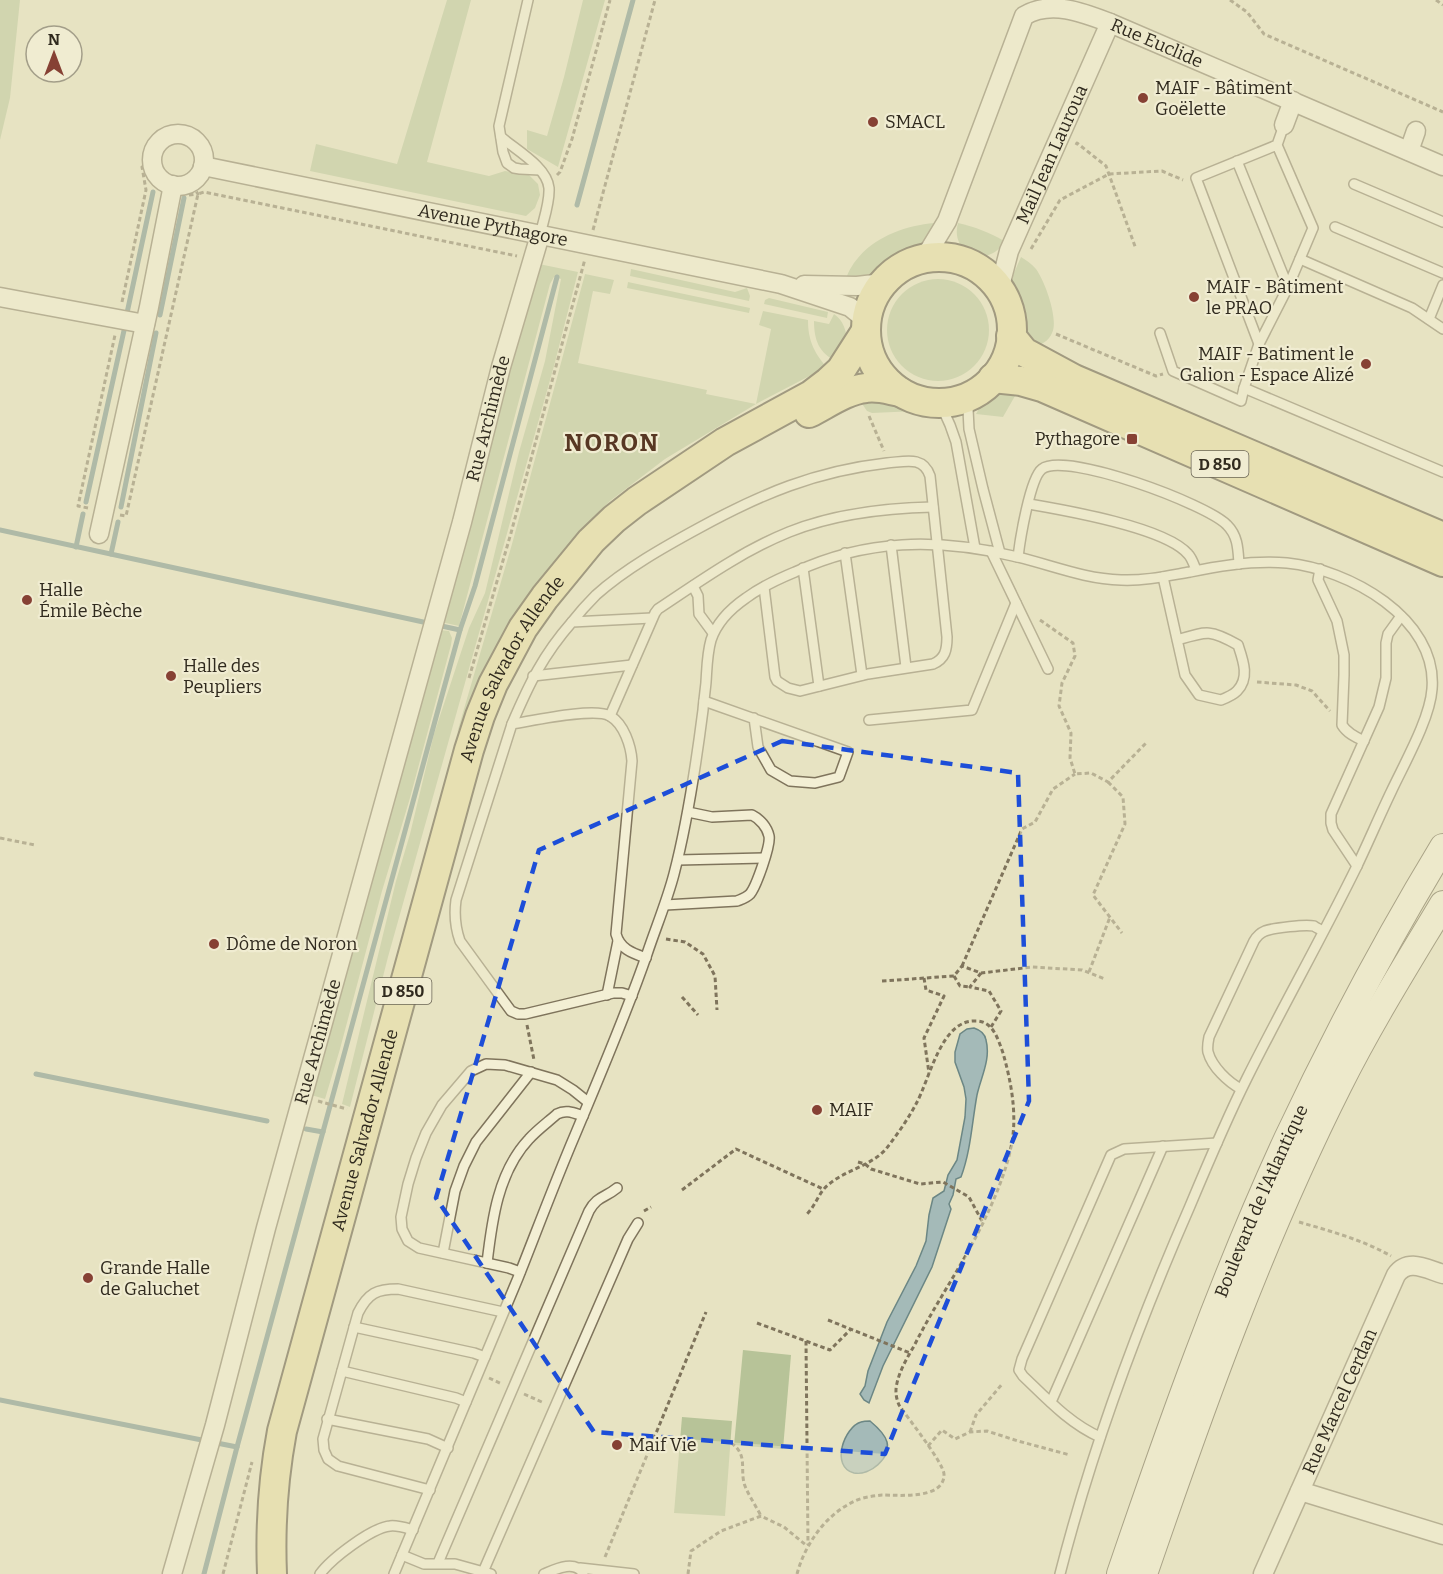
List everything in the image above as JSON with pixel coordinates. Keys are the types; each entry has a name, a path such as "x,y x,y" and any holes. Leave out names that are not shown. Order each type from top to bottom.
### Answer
{"main road":[{"path":"945,258 966,263 985,274 999,290 1009,312 1011,336 1007,354 999,371 982,387 951,402 926,402 900,392 875,366 867,343 866,326 874,297 883,283 905,265 924,259 945,258"},
{"name":"Avenue Salvador Allende","path":"272,1574 273,1494 282,1431 480,716 493,684 523,628 569,566 591,541 637,501 724,442 811,395 828,382 841,370 866,326"},
{"name":"D 850","path":"1011,336 1024,352 1074,379 1443,537"},
{"name":"D 850","path":"982,387 1013,379 1042,387 1443,562"},
{"name":"Avenue Salvador Allende","path":"674,477 726,455 845,394 867,388 900,392"},
{"name":"Boulevard de l'Atlantique","path":"1120,1574 1194,1362 1287,1138 1361,992 1443,847"},
{"name":"Boulevard de l'Atlantique","path":"1144,1574 1216,1368 1280,1211 1340,1084 1384,1003 1443,904"}],"street":[{"name":"Rue Euclide","path":"924,259 947,221 1024,16 1032,9 1046,5 1067,6 1110,23 1443,166"},
{"name":"Mail Jean Lauroua","path":"999,290 1009,251 1110,23"},
{"path":"1284,125 1293,101"},
{"path":"1409,151 1416,132"},
{"path":"99,534 145,324 187,187 203,166 202,149 197,142 182,134 166,136 154,148 152,165 159,178 187,187"},
{"name":"Avenue Pythagore","path":"203,166 781,284 850,307 866,326"},
{"name":"Rue Archimède","path":"172,1574 215,1425 302,1096 462,522 501,367 540,235"},
{"name":"Avenue Pythagore","path":"781,284 841,287 883,283"},
{"path":"0,297 145,324"},
{"path":"1404,1267 1418,1266 1443,1274"},
{"name":"Rue Marcel Cerdan","path":"1263,1574 1396,1275 1404,1267"},
{"path":"1300,1491 1443,1535"}],"lane":[{"path":"528,0 499,132 507,163 514,168 540,170"},
{"path":"1160,333 1173,371 1241,401 1259,344 1288,287 1313,228 1277,145 1284,125"},
{"path":"501,137 534,163 547,180 549,196 540,235"},
{"path":"1259,344 1196,178 1277,145"},
{"path":"1237,161 1288,287"},
{"path":"1354,184 1443,222"},
{"path":"1335,227 1443,273"},
{"path":"1300,259 1412,308 1443,329"},
{"path":"1429,319 1443,285"},
{"path":"982,387 968,409 969,429 996,552 1016,603 1048,669"},
{"path":"1244,388 1443,472"},
{"path":"940,403 956,442 975,548"},
{"path":"632,996 622,993 606,994 518,1014 511,1011 460,941 454,914 456,900 512,724 534,676 551,648 597,594 670,544 746,504 797,482 826,474 915,461 928,469 947,647 945,655 939,661 933,664 862,675 800,691 788,688 777,681 773,665 764,587"},
{"path":"1018,557 1035,478 1049,465 1107,474 1161,491 1213,514 1235,534 1239,564"},
{"path":"1029,504 1102,518 1163,538 1187,553 1196,570"},
{"path":"610,716 652,618 658,609 693,586 760,545 789,532 871,511 933,507"},
{"path":"394,1574 448,1448 632,996 665,905 678,860 693,784 708,651 713,633 729,612 764,587 824,559 891,545 936,544 975,548 1098,579 1139,580 1239,564 1283,563 1320,569 1358,585 1388,604 1421,641 1433,681 1429,707 1357,866 1242,1089 1174,1241 1135,1339 1100,1437 1073,1523 1060,1574"},
{"path":"891,545 906,667"},
{"path":"845,553 862,675"},
{"path":"803,568 819,686"},
{"path":"1320,569 1318,580 1337,621 1344,655 1342,725 1350,734 1364,741"},
{"path":"1164,577 1177,640 1185,675 1199,695 1221,700 1236,692 1243,681 1244,664 1238,645 1214,633 1200,633 1177,640"},
{"path":"693,586 698,596 699,614 713,633"},
{"path":"869,720 972,710 1016,603"},
{"path":"1357,866 1333,830 1331,814 1384,692 1388,634 1401,616"},
{"path":"572,622 652,618"},
{"path":"534,676 632,664"},
{"path":"704,701 754,718 848,752 839,777 815,783 790,781 771,770 758,747 754,718"},
{"path":"512,724 588,712 601,713 610,716 627,737 632,761 616,934 624,948 646,958"},
{"path":"665,905 737,901 745,898 754,888 769,841 766,828 752,815 712,817 688,812"},
{"path":"678,860 764,858"},
{"path":"1242,1089 1226,1078 1211,1060 1207,1049 1209,1037 1254,941 1264,932 1274,929 1315,926 1323,931"},
{"path":"606,994 618,941"},
{"path":"520,1272 419,1248 408,1241 402,1229 401,1217 416,1158 426,1133 442,1105 471,1071 486,1064 495,1064 557,1080 588,1102"},
{"path":"443,1253 455,1191 476,1142 534,1073"},
{"path":"488,1263 497,1200 517,1155 528,1140 557,1114 568,1111 583,1116"},
{"path":"1100,1437 1074,1423 1019,1370 1111,1155 1124,1149 1217,1143"},
{"path":"1051,1402 1163,1146"},
{"path":"438,1563 589,1211 601,1197 617,1188"},
{"path":"402,1556 424,1564 455,1564 487,1573 623,1250 638,1223"},
{"path":"430,1490 338,1466 328,1459 324,1450 322,1439 327,1419 362,1304 373,1293 384,1289 398,1289 503,1312"},
{"path":"354,1327 485,1357"},
{"path":"342,1371 466,1402"},
{"path":"327,1419 428,1439 448,1448"},
{"path":"320,1574 326,1566 370,1533 393,1525 413,1530"},
{"path":"544,1574 565,1566 573,1566 581,1571 599,1570 634,1574"}],"path":[{"path":"547,180 560,172 572,139 610,0"},
{"path":"588,245 655,0"},
{"path":"1230,0 1247,12 1263,34 1443,112"},
{"path":"1436,0 1443,5"},
{"path":"1056,146 1070,158 1077,143 1106,166 1136,249"},
{"path":"152,165 142,167 146,190 78,506 126,516 187,187 533,259"},
{"path":"1026,256 1060,200 1109,174 1162,171 1199,186"},
{"path":"1056,334 1156,376 1173,371"},
{"path":"869,416 889,463"},
{"path":"1016,603 1073,643 1075,656 1062,683 1059,706 1071,733 1070,758 1075,774"},
{"path":"1243,681 1296,685 1312,691 1342,725"},
{"path":"1108,782 1147,742"},
{"path":"882,981 954,976 963,966 1022,829 1035,822 1053,789 1075,774 1091,773 1108,782 1123,798 1125,824 1093,895 1122,933"},
{"path":"0,838 35,845"},
{"path":"1089,972 1110,917"},
{"path":"654,936 685,942 703,954 715,976 717,1010"},
{"path":"963,966 981,972 1032,967 1082,970 1105,979"},
{"path":"970,987 981,972"},
{"path":"954,976 960,986 989,991 1001,1011 991,1027"},
{"path":"924,978 926,990 944,996 924,1038 929,1075"},
{"path":"682,997 698,1015"},
{"path":"525,1014 534,1073"},
{"path":"797,1574 808,1546 826,1521 842,1508 855,1501 873,1496 902,1496 933,1491 943,1480 943,1470 899,1405 896,1384 910,1353 982,1223 1007,1162 1012,1142 1014,1113 1007,1068 997,1036 991,1027 982,1021 974,1020 957,1025 944,1043 916,1104 884,1151 828,1185 807,1214"},
{"path":"302,1096 352,1111"},
{"path":"682,1190 736,1149 824,1189"},
{"path":"858,1162 871,1169 920,1185 943,1182 969,1197 982,1223"},
{"path":"1292,1220 1333,1232 1381,1251 1404,1267"},
{"path":"599,1570 705,1312"},
{"path":"828,1320 910,1353"},
{"path":"757,1323 830,1350 851,1329"},
{"path":"806,1341 808,1546"},
{"path":"970,1432 976,1415 1003,1383"},
{"path":"524,1394 546,1404"},
{"path":"928,1446 942,1430 955,1439 970,1432 987,1431 1070,1455"},
{"path":"730,1443 742,1456 744,1485 761,1516 784,1527 808,1546"},
{"path":"688,1574 691,1551 721,1531 761,1516"}],"highlighted area":[{"path":"782,741 1018,773 1029,1101 885,1454 594,1432 436,1198 539,850"}],"green space":[{"path":"0,0 20,0 10,98 0,140"},
{"path":"447,0 471,0 427,162 489,176 505,171 529,175 538,184 540,195 535,208 526,216 310,171 316,144 397,164"},
{"path":"583,0 605,0 558,167 527,149 527,130 547,136"},
{"path":"934,223 928,239 916,249 889,262 875,275 845,281 859,257 880,239 907,228"},
{"path":"958,223 982,230 1004,241 998,250 990,254 981,256 973,254 965,250 960,243 957,234"},
{"path":"1021,257 1033,265 1040,275 1047,291 1054,319 1054,327 1049,338 1033,347 1022,331 1011,292 1013,275"},
{"path":"539,264 578,272 554,366 388,957 350,1107 342,1104 434,734 469,628 485,593 519,452 545,361 561,279 554,277 550,284 459,626 441,622"},
{"path":"631,269 735,292 747,288 749,301 630,276"},
{"path":"585,274 614,280 610,294 593,291 578,363 707,390 706,394 756,404 665,459 610,501 582,529 526,597 505,629 457,733 512,544"},
{"path":"938,279 958,283 974,294 985,310 989,330 985,350 974,366 958,377 938,381 918,377 902,366 891,350 887,330 891,310 902,294 918,283"},
{"path":"628,282 750,308 749,313 627,288"},
{"path":"769,298 828,312 827,318 764,304"},
{"path":"763,311 808,320 813,347 829,370 821,370 756,404 771,329 759,325"},
{"path":"834,314 842,322 848,341 836,361 822,350 816,340 814,328 814,321 829,324"},
{"path":"997,391 1016,392 1003,417 976,414 983,401"},
{"path":"858,398 896,400 917,411 872,413 867,411"},
{"path":"439,630 449,631 452,638 451,645 325,1099 311,1095"},
{"path":"743,1350 791,1355 783,1449 734,1445"},
{"path":"682,1417 732,1421 725,1516 674,1513"}],"water":[{"path":"974,1028 985,1035 987,1054 964,1167 961,1177 956,1179 949,1204 951,1209 932,1267 883,1366 869,1403 860,1394 865,1386 868,1371 887,1322 916,1266 926,1241 933,1198 944,1191 948,1175 957,1160 966,1099 955,1062 955,1052 960,1034 967,1029"},
{"path":"870,1421 886,1439 886,1454 873,1469 854,1473 843,1463 842,1447 849,1431 855,1425"}],"waterway":[{"path":"577,205 633,0"},
{"path":"127,313 153,192"},
{"path":"160,315 184,198"},
{"path":"204,1574 441,699 475,586 557,277"},
{"path":"86,502 125,326"},
{"path":"121,507 156,333"},
{"path":"76,547 83,514"},
{"path":"111,554 118,522"},
{"path":"0,530 460,630"},
{"path":"36,1074 267,1121"},
{"path":"306,1129 323,1132"},
{"path":"0,1400 237,1447"}],"place":[{"name":"MAIF - Bâtiment Goëlette","path":"1143,98"},
{"name":"SMACL","path":"873,122"},
{"name":"MAIF - Bâtiment le PRAO","path":"1194,297"},
{"name":"MAIF - Batiment le Galion - Espace Alizé","path":"1366,364"},
{"name":"Pythagore","path":"1132,439"},
{"name":"Halle Émile Bèche","path":"27,600"},
{"name":"Halle des Peupliers","path":"171,676"},
{"name":"Dôme de Noron","path":"214,944"},
{"name":"MAIF","path":"817,1110"},
{"name":"Grande Halle de Galuchet","path":"88,1278"},
{"name":"Maif Vie","path":"617,1445"}],"district":[{"name":"NORON","path":"612,443"}]}
